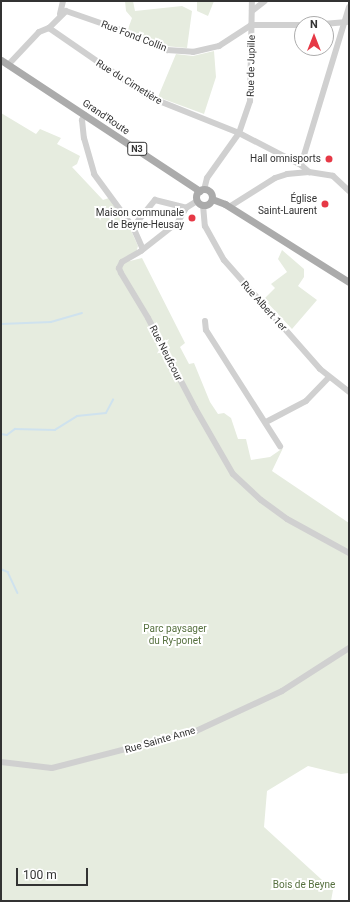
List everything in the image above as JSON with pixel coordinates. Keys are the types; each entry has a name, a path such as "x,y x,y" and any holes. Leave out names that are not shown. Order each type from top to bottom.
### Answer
{"main road":[{"name":"Grand'Route","path":"1,60 193,185 210,192 212,199 229,207 349,282"},
{"path":"201,189 200,203 212,199"}],"street":[{"path":"8,65 39,32 49,28 60,14 63,1"},
{"name":"Rue de Jupille","path":"201,189 239,133 250,101 252,1"},
{"path":"252,11 265,1"},
{"path":"301,165 347,22 349,7"},
{"name":"Rue Fond Collin","path":"60,14 66,12 74,14 167,50 193,52 219,46 251,26"},
{"path":"334,23 347,22"},
{"path":"251,26 294,25"},
{"name":"Rue du Cimetière","path":"49,28 149,97 239,133 301,165 309,172"},
{"path":"85,115 82,120 84,138 94,174 133,227 143,249"},
{"path":"229,207 275,178 309,172 333,176 349,191"},
{"path":"133,227 155,200 186,208 200,203"},
{"name":"Rue Albert 1er","path":"200,203 205,226 217,251 328,377 349,392"},
{"name":"Rue Neufcour","path":"186,208 178,222 137,254 121,263 120,273 152,324 194,408 233,474 261,500 286,519 349,553"},
{"path":"205,321 206,330 280,446"},
{"path":"266,422 306,401 328,377"},
{"name":"Rue Sainte Anne","path":"1,762 52,768 196,731 282,692 349,648"}],"green space":[{"path":"125,1 133,1 135,11 182,6 192,11 187,48 165,46 128,29 132,18 126,11"},
{"path":"197,1 214,1 208,16 197,11"},
{"path":"214,51 216,77 204,114 158,97 176,54 193,56"},
{"name":"Parc paysager du Ry-ponet","path":"1,113 36,134 40,129 61,138 57,144 80,156 77,164 72,167 103,200 109,198 129,226 138,246 136,253 127,257 130,261 142,258 185,343 180,347 189,364 194,363 210,402 218,414 224,413 231,418 238,439 246,439 251,460 270,457 283,448 272,471 349,523 349,773 341,774 308,766 267,791 264,827 333,890 331,901 1,901"},
{"path":"282,250 304,269 304,277 298,286 317,300 292,329 264,299 275,288 271,284 287,272 278,259"}],"waterway":[{"path":"1,324 51,322 82,313"},
{"path":"1,434 7,435 15,429 55,430 77,416 106,413 113,400"},
{"path":"1,569 8,572 18,593"}],"place":[{"name":"Hall omnisports","path":"329,159"},
{"name":"Église Saint-Laurent","path":"325,204"},
{"name":"Maison communale de Beyne-Heusay","path":"192,218"}],"park label":[{"name":"Bois de Beyne","path":"304,885"}]}
